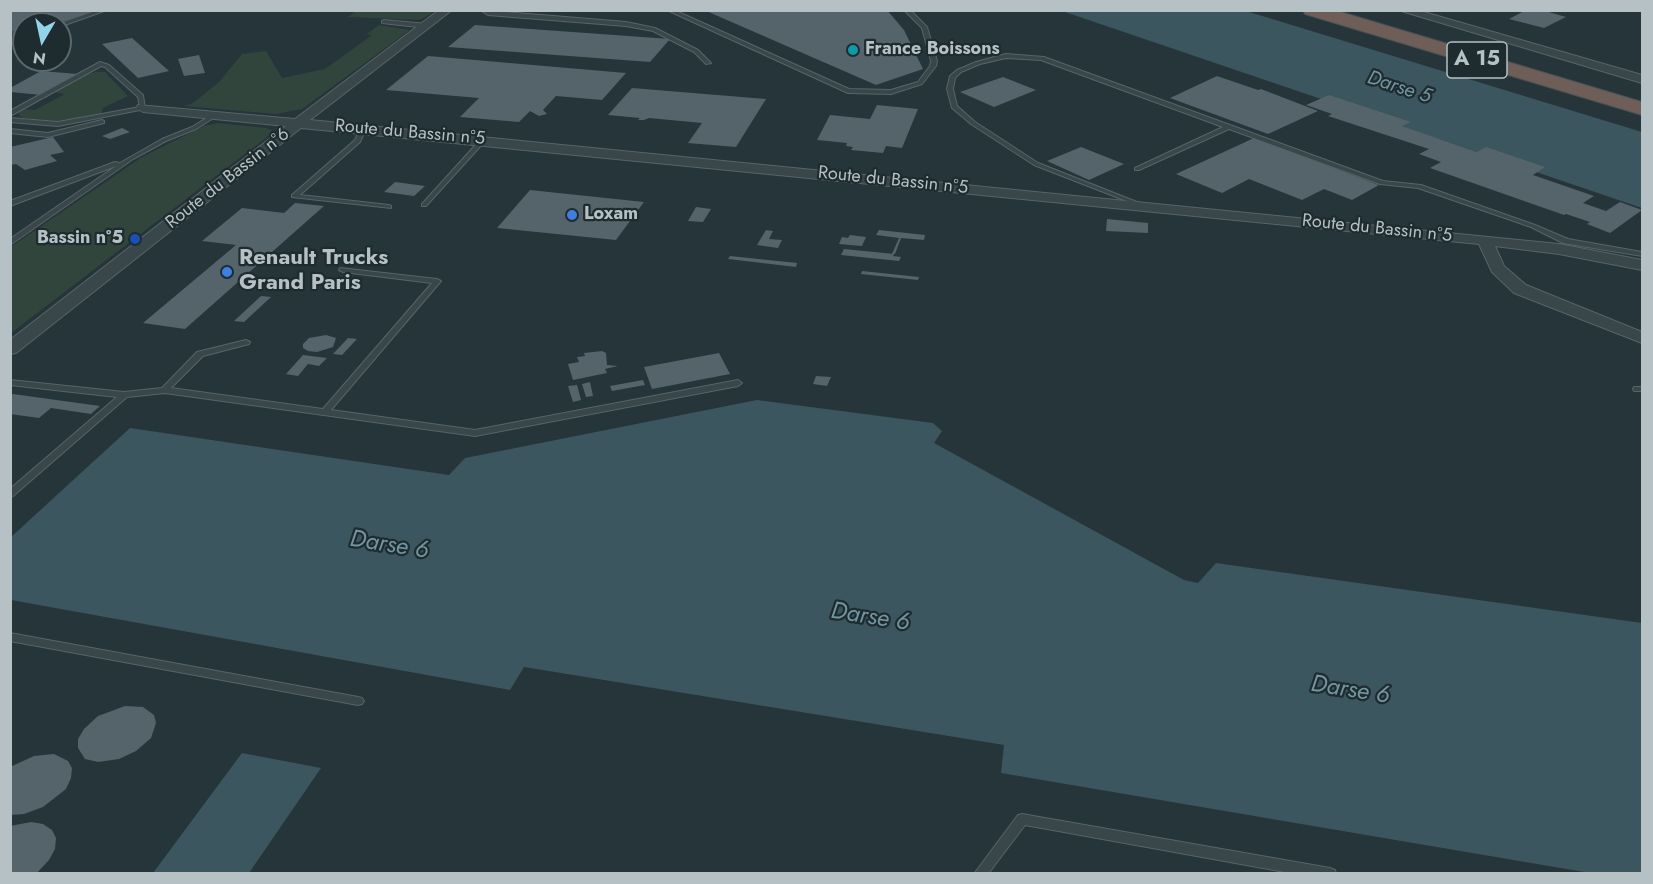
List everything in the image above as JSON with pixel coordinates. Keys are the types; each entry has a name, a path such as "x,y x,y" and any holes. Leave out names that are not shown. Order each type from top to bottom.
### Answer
{"highway":[{"name":"A 15","path":"1312,10 1642,109"},
{"name":"A 15","path":"1373,10 1642,89"}],"street":[{"name":"Route du Bassin n°6","path":"10,349 447,10"},
{"path":"1414,12 1642,79"},
{"name":"Route du Bassin n°5","path":"143,108 1486,240 1559,249 1642,265"},
{"path":"1486,240 1494,264 1504,278 1520,289 1642,338"}],"lane":[{"path":"72,21 105,10"},
{"path":"482,10 488,13 626,24 655,30 696,51 708,63"},
{"path":"669,10 848,91 891,93 920,83 933,66 934,61 924,27 906,10"},
{"path":"384,22 427,26"},
{"path":"1144,206 1036,164 973,123 954,107 950,89 952,77 958,71 993,58 1019,55 1042,58 1382,183 1419,186 1533,226 1566,241 1642,254"},
{"path":"10,114 100,64 107,66 141,96 143,108"},
{"path":"10,120 58,124 143,108"},
{"path":"10,131 48,135 62,133 143,108"},
{"path":"10,204 130,158 164,140 194,128 213,116"},
{"path":"1137,169 1230,126"},
{"path":"363,128 358,141 294,196 389,207"},
{"path":"424,205 483,140"},
{"path":"10,243 130,158"},
{"path":"324,412 437,281 343,270"},
{"path":"165,390 200,354 246,342"},
{"path":"10,382 124,395 165,390 475,433 738,383"},
{"path":"10,494 124,395"},
{"path":"10,637 358,701"},
{"path":"980,873 1022,819 1330,873"}],"green space":[{"path":"356,11 435,11 420,20 348,17"},
{"path":"379,25 410,30 302,109 276,114 184,106 193,103 219,82 242,54 266,51 282,78 325,69 372,35 367,34"},
{"path":"105,72 128,96 103,108 101,114 58,121 23,118 19,115 18,112 23,109 35,110 65,94 53,92 80,76"},
{"path":"218,123 266,128 271,130 271,134 11,333 11,247 142,157 204,126"}],"water":[{"name":"Darse 5","path":"1062,11 1246,11 1642,132 1642,208"},
{"name":"Darse 6","path":"757,400 933,423 942,431 934,443 1184,580 1198,583 1216,563 1642,623 1642,873 1590,873 1001,773 1004,745 524,667 510,690 11,600 11,537 130,428 449,475 465,458"},
{"path":"242,753 321,768 249,873 153,873"}],"building":[{"path":"10,10 95,10 72,18 72,12 12,12 12,32 10,32"},
{"name":"France Boissons","path":"704,10 887,10 904,30 923,69 876,85"},
{"path":"1526,10 1542,10 1566,17 1544,28 1509,19"},
{"path":"475,25 670,39 650,62 448,47"},
{"path":"132,38 169,71 138,78 102,44"},
{"path":"199,55 205,73 184,76 178,59"},
{"path":"428,56 626,73 602,100 556,96 543,110 547,114 539,116 530,111 519,122 460,117 479,98 386,90"},
{"path":"39,72 78,74 42,95 10,92 10,88"},
{"path":"1217,76 1258,90 1261,89 1318,111 1268,134 1170,98"},
{"path":"1003,77 1036,90 994,107 960,92"},
{"path":"632,88 766,99 736,147 688,143 702,123 649,118 638,120 640,118 608,115"},
{"path":"1329,95 1411,122 1402,126 1477,152 1486,147 1545,167 1533,175 1594,196 1583,203 1606,211 1620,202 1642,210 1610,233 1587,224 1590,222 1430,168 1441,162 1419,154 1429,149 1328,116 1332,114 1306,105"},
{"path":"877,105 918,109 902,148 886,146 883,153 851,150 853,147 846,146 847,143 817,140 830,115 870,119"},
{"path":"122,128 130,132 110,139 102,136"},
{"path":"53,137 64,152 50,155 57,161 25,170 16,164 10,165 10,147"},
{"path":"1254,138 1379,185 1352,200 1324,189 1302,200 1249,179 1222,193 1176,174"},
{"path":"1081,147 1124,164 1089,180 1047,161"},
{"path":"395,182 425,186 414,196 384,192"},
{"name":"Loxam","path":"530,190 644,202 616,240 497,228"},
{"name":"Renault Trucks Grand Paris","path":"295,203 324,206 185,329 143,323 236,245 202,241 242,208 284,213"},
{"path":"696,207 711,209 703,222 688,221"},
{"path":"1107,219 1148,223 1148,233 1106,231"},
{"path":"766,230 773,231 769,239 782,240 778,248 757,245"},
{"path":"879,230 925,235 924,240 901,238 895,254 892,254 899,238 876,235"},
{"path":"850,235 866,237 862,246 839,244 842,237 848,238"},
{"path":"844,249 894,254 893,256 901,257 899,261 841,255"},
{"path":"730,256 797,263 796,267 728,259"},
{"path":"862,271 919,277 918,280 861,274"},
{"path":"261,296 271,297 244,322 234,321"},
{"path":"326,335 336,338 333,347 317,352 303,348 303,344 309,338"},
{"path":"348,338 357,339 342,355 333,354"},
{"path":"602,351 606,353 607,365 618,366 605,369 607,373 573,380 568,364 579,362 577,357 585,356 584,353"},
{"path":"719,353 730,374 652,389 644,367"},
{"path":"303,355 327,358 319,366 308,364 298,376 286,374"},
{"path":"816,376 831,377 827,386 813,384"},
{"path":"643,380 645,385 612,391 610,386"},
{"path":"590,382 593,396 586,397 582,384"},
{"path":"577,385 581,400 573,402 568,386"},
{"path":"13,394 100,406 91,414 51,408 39,418 10,414 10,396"},
{"path":"125,706 143,707 154,715 156,723 151,738 136,751 119,759 98,762 85,759 78,748 78,739 84,729 98,716"},
{"path":"54,754 68,761 72,768 66,789 43,807 24,814 10,815 10,767 34,756"},
{"path":"31,822 43,824 52,830 56,838 55,849 49,860 36,874 10,874 10,826"}],"place":[{"name":"France Boissons","path":"853,50"},
{"name":"Loxam","path":"572,215"},
{"name":"Bassin n°5","path":"135,239"},
{"name":"Renault Trucks Grand Paris","path":"227,272"}]}
